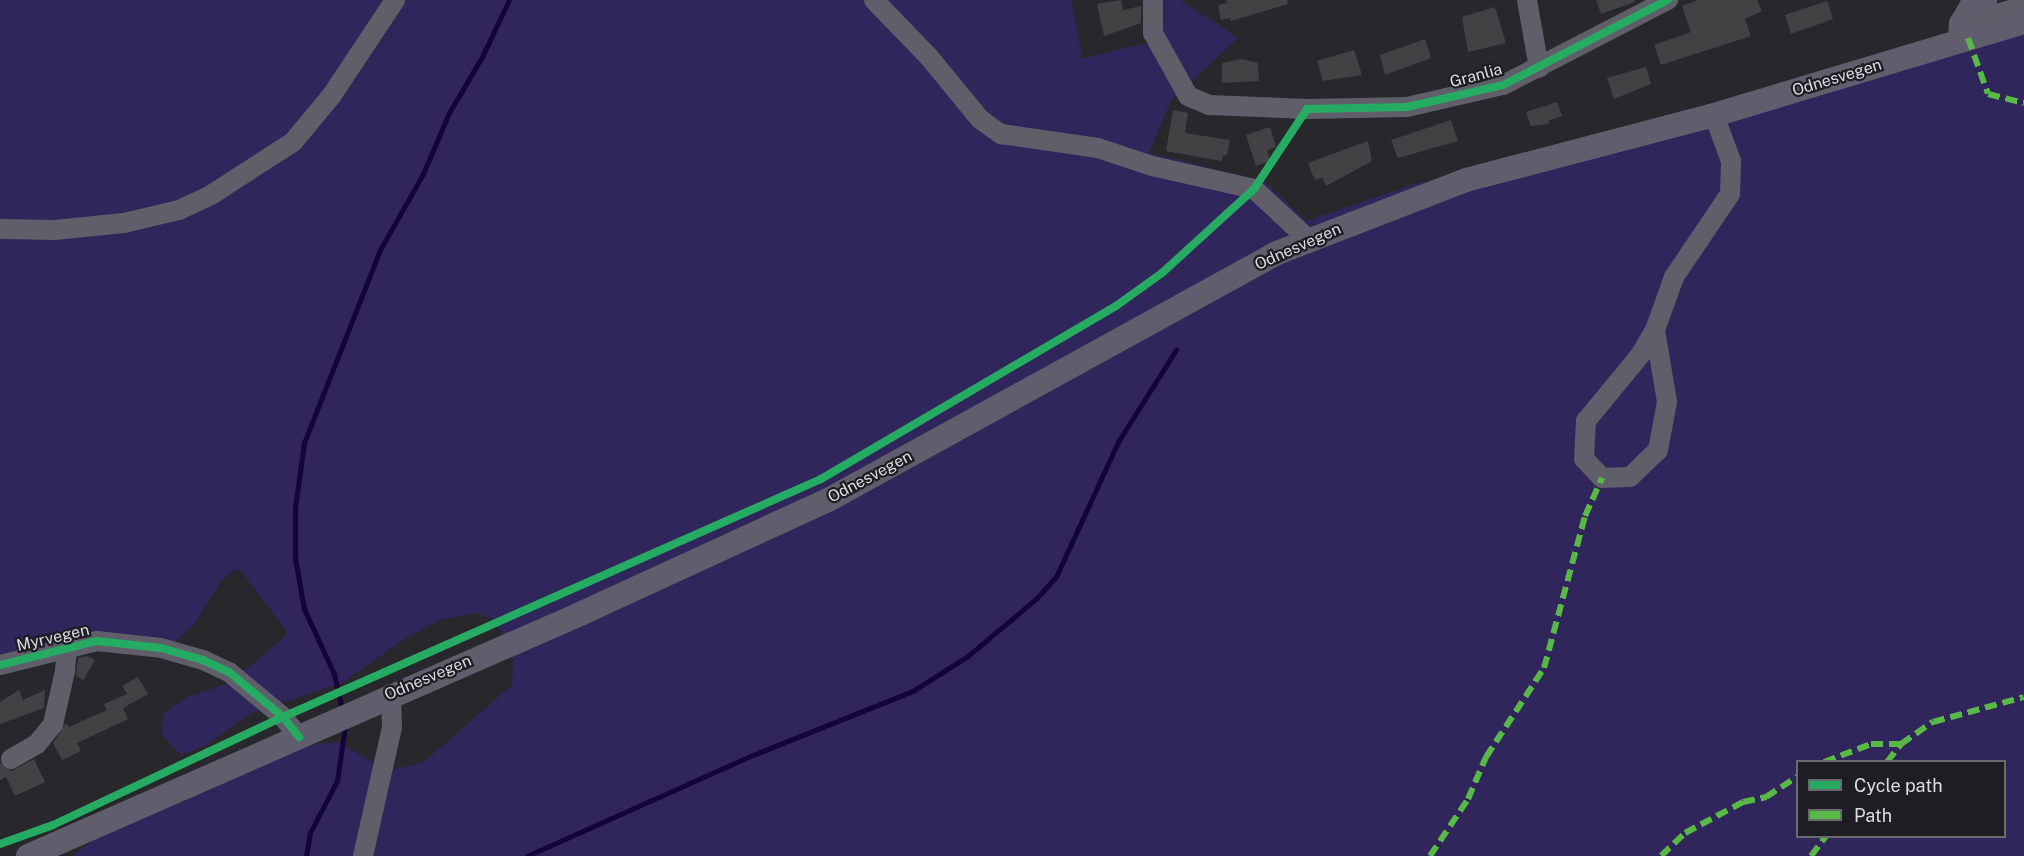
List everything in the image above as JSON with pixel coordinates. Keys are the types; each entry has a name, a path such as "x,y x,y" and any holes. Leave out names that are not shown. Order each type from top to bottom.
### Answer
{"main road":[{"path":"1960,32 1971,7 1984,0"},
{"name":"Odnesvegen","path":"28,856 391,694 580,614 830,499 1277,253 1466,180 1714,115 1960,32 2024,22"}],"street":[{"path":"0,230 55,230 124,223 179,210 211,195 293,142 332,95 395,0"},
{"path":"874,0 929,57 980,119 1001,134 1098,148 1152,166 1254,189 1309,240"},
{"name":"Granlia","path":"1153,0 1153,33 1176,80 1188,96 1209,105 1307,109 1407,107 1503,85 1668,0"},
{"path":"1527,0 1539,68"},
{"path":"1960,32 2024,6"},
{"path":"1654,330 1667,402 1658,450 1630,477 1602,478 1584,459 1586,421 1641,354 1654,330 1674,277 1730,194 1731,161 1714,115"},
{"name":"Myrvegen","path":"0,665 67,646 97,641 130,643 203,660 247,686 298,737"},
{"name":"Myrvegen","path":"11,759 37,744 53,724 65,671 67,646"},
{"path":"363,856 392,727 391,694"}],"shaded area":[{"path":"0,0 1072,0 1082,59 1163,39 1161,0 1180,0 1238,38 1171,100 1149,153 1264,181 1306,221 1412,185 1661,121 1936,37 2024,32 2024,856 73,856 96,838 274,757 316,744 338,742 381,767 396,769 424,762 512,685 514,649 492,619 478,613 442,619 403,640 342,683 251,713 208,744 181,755 162,735 163,714 187,697 229,683 286,636 285,629 241,571 233,570 222,580 195,623 174,642 87,639 29,648 0,661"}],"building":[{"path":"1121,0 1123,10 1141,6 1141,23 1104,36 1097,4"},
{"path":"1226,0 1287,0 1288,4 1231,21 1230,18 1221,20 1218,5 1227,3"},
{"path":"1596,0 1635,0 1635,2 1601,14"},
{"path":"1698,0 1757,0 1762,11 1745,19 1751,36 1661,65 1654,45 1691,32 1682,6"},
{"path":"1827,1 1833,19 1791,34 1785,15"},
{"path":"1495,7 1506,43 1468,52 1462,17"},
{"path":"1425,39 1431,58 1385,75 1380,55"},
{"path":"1354,50 1362,75 1323,81 1317,61"},
{"path":"1242,59 1258,63 1259,81 1222,83 1222,63"},
{"path":"1646,67 1651,84 1614,99 1607,78"},
{"path":"1557,102 1562,116 1548,121 1549,124 1531,126 1526,112"},
{"path":"1173,110 1188,113 1185,133 1230,140 1227,155 1223,155 1222,161 1166,151"},
{"path":"1451,120 1458,141 1398,158 1391,140"},
{"path":"1270,127 1276,147 1267,150 1270,161 1256,166 1246,135"},
{"path":"1368,141 1372,161 1326,186 1322,177 1316,180 1313,176 1308,163"},
{"path":"87,656 95,660 83,680 76,676 78,658"},
{"path":"138,677 148,694 123,708 128,719 77,743 81,751 62,760 53,743 66,723 69,727 107,710 104,704 127,694 122,686"},
{"path":"19,690 23,700 45,690 44,708 0,724 0,702"},
{"path":"34,759 45,782 15,796 6,777 0,780 0,763 12,771"}],"waterway":[{"path":"342,709 334,674 304,609 295,558 295,508 304,443 380,250 423,174 449,113 483,55 509,0"},
{"path":"527,856 748,757 913,691 968,656 1036,599 1056,577 1118,442 1176,350"},
{"path":"306,856 310,833 337,781 345,727"}],"marked path":[{"path":"1968,38 1988,94 2024,103"},
{"path":"1430,856 1468,799 1486,757 1544,668 1585,516 1602,478"},
{"path":"1889,760 1901,744 1933,722 2024,697"},
{"path":"1829,760 1871,744 1901,744"},
{"path":"1661,856 1685,833 1743,802 1766,797 1796,777"},
{"path":"1811,856 1824,838"}],"cycle path":[{"path":"0,844 53,825 283,717 821,479 1116,306 1162,273 1254,189 1307,109 1407,107 1503,85 1668,0"},
{"path":"0,665 97,641 161,648 203,660 229,672 283,717 299,737"}]}
